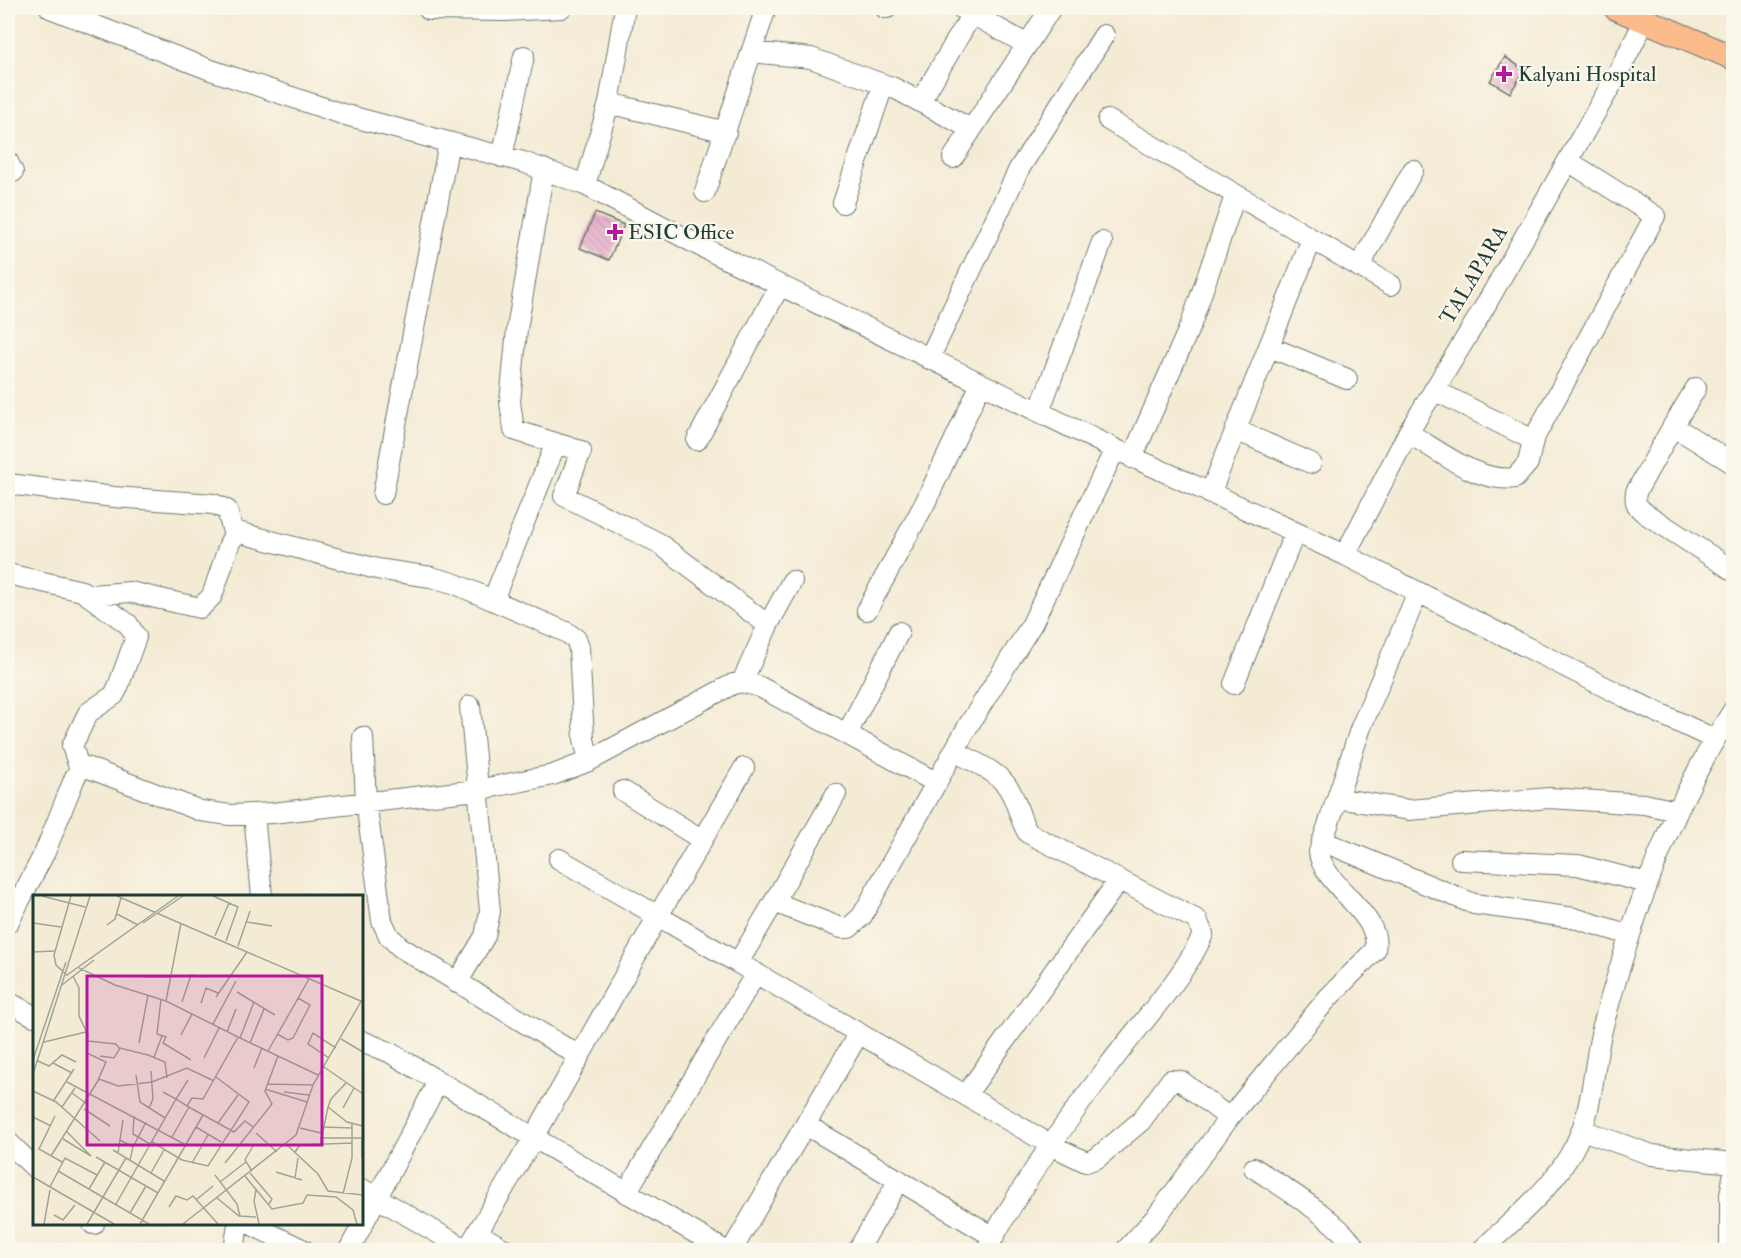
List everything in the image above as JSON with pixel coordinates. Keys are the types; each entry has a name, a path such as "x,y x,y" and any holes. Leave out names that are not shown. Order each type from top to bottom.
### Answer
{"main road":[{"path":"1616,8 1649,14 1734,42"},
{"path":"1649,14 1734,58"}],"street":[{"path":"50,8 208,69 342,114 502,156 585,185 929,359 1210,494 1345,555 1625,697 1714,738"},
{"path":"429,10 504,11 561,8"},
{"path":"585,185 609,103 625,8"},
{"path":"705,192 766,8"},
{"path":"953,158 1051,8"},
{"path":"920,102 967,11 1026,44"},
{"name":"TALAPARA","path":"1345,555 1408,433 1568,161 1649,14"},
{"path":"929,359 1019,169 1104,35"},
{"path":"752,52 811,58 888,86 971,129"},
{"path":"502,156 524,56"},
{"path":"843,203 878,95 888,86"},
{"path":"609,103 726,132"},
{"path":"1108,120 1311,241 1391,285"},
{"path":"383,494 449,142"},
{"path":"1408,433 1469,469 1504,479 1515,478 1528,463 1533,440 1655,216 1568,161"},
{"path":"544,169 517,329 511,420 514,430 581,451 564,496 657,542 768,625"},
{"path":"1359,267 1413,170"},
{"path":"774,902 841,928 849,928 856,923 954,751 1032,624 1124,453 1191,324 1235,196"},
{"path":"1210,494 1311,241"},
{"path":"1038,412 1102,242"},
{"path":"697,440 780,285"},
{"path":"1270,347 1347,379"},
{"path":"867,609 925,502 981,384"},
{"path":"1696,388 1636,492 1634,500 1637,508 1734,571"},
{"path":"1434,390 1533,440"},
{"path":"1673,426 1734,464"},
{"path":"1236,430 1311,463"},
{"path":"493,600 556,443"},
{"path":"8,484 114,497 214,504 227,510 234,536 212,597 200,608 129,592 91,595"},
{"path":"1234,684 1295,532"},
{"path":"234,536 241,533 377,569 431,577 493,600 566,632 576,639 579,648 584,739 589,761"},
{"path":"8,574 91,595 128,624 136,637 114,695 87,713 79,730 72,746 80,770 45,852 22,892 8,923"},
{"path":"742,682 768,625 792,581"},
{"path":"1126,1251 1157,1216 1229,1118 1328,998 1375,950 1375,937 1357,906 1322,868 1319,852 1361,727 1418,592"},
{"path":"847,734 898,632"},
{"path":"80,770 93,767 154,795 201,811 254,815 477,790 553,776 589,761 733,684 742,682 760,687 937,783"},
{"path":"457,983 485,936 490,911 470,706"},
{"path":"1482,1251 1551,1183 1582,1130 1603,1024 1647,883 1677,811 1714,738 1734,709"},
{"path":"363,737 366,802 382,921 389,936 400,947 579,1056"},
{"path":"806,1125 899,1180 990,1244 1051,1145 1167,989 1199,944 1203,934 1197,920 1028,833 1020,821 1014,799 1004,783 954,751"},
{"path":"368,1193 467,1250 533,1139 701,839 744,768"},
{"path":"623,791 701,839"},
{"path":"738,963 836,794"},
{"path":"1338,798 1409,810 1558,798 1644,804 1677,811"},
{"path":"254,815 262,895"},
{"path":"1322,842 1474,904 1574,918 1630,935"},
{"path":"559,859 1051,1145 1086,1162 1097,1158 1147,1114 1171,1080 1181,1081 1229,1118"},
{"path":"1461,860 1578,865 1647,883"},
{"path":"966,1095 1119,880"},
{"path":"626,1193 756,973"},
{"path":"8,1002 33,1015"},
{"path":"732,1251 859,1033"},
{"path":"363,1041 389,1052 724,1251"},
{"path":"363,1208 368,1193 438,1082"},
{"path":"1582,1130 1652,1155 1734,1163"},
{"path":"8,1142 33,1166"},
{"path":"1254,1168 1324,1219 1345,1236 1357,1251"},
{"path":"1730,1251 1734,1172"},
{"path":"858,1251 899,1180"},
{"path":"234,1251 238,1225"},
{"path":"252,1225 304,1251"},
{"path":"349,1251 358,1225"},
{"path":"477,1233 506,1251"}],"building":[{"path":"1505,57 1525,70 1510,93 1490,81"},
{"path":"595,213 624,225 609,260 580,248"}],"place":[{"name":"Kalyani Hospital","path":"1504,74"},
{"name":"ESIC Office","path":"615,232"}]}
